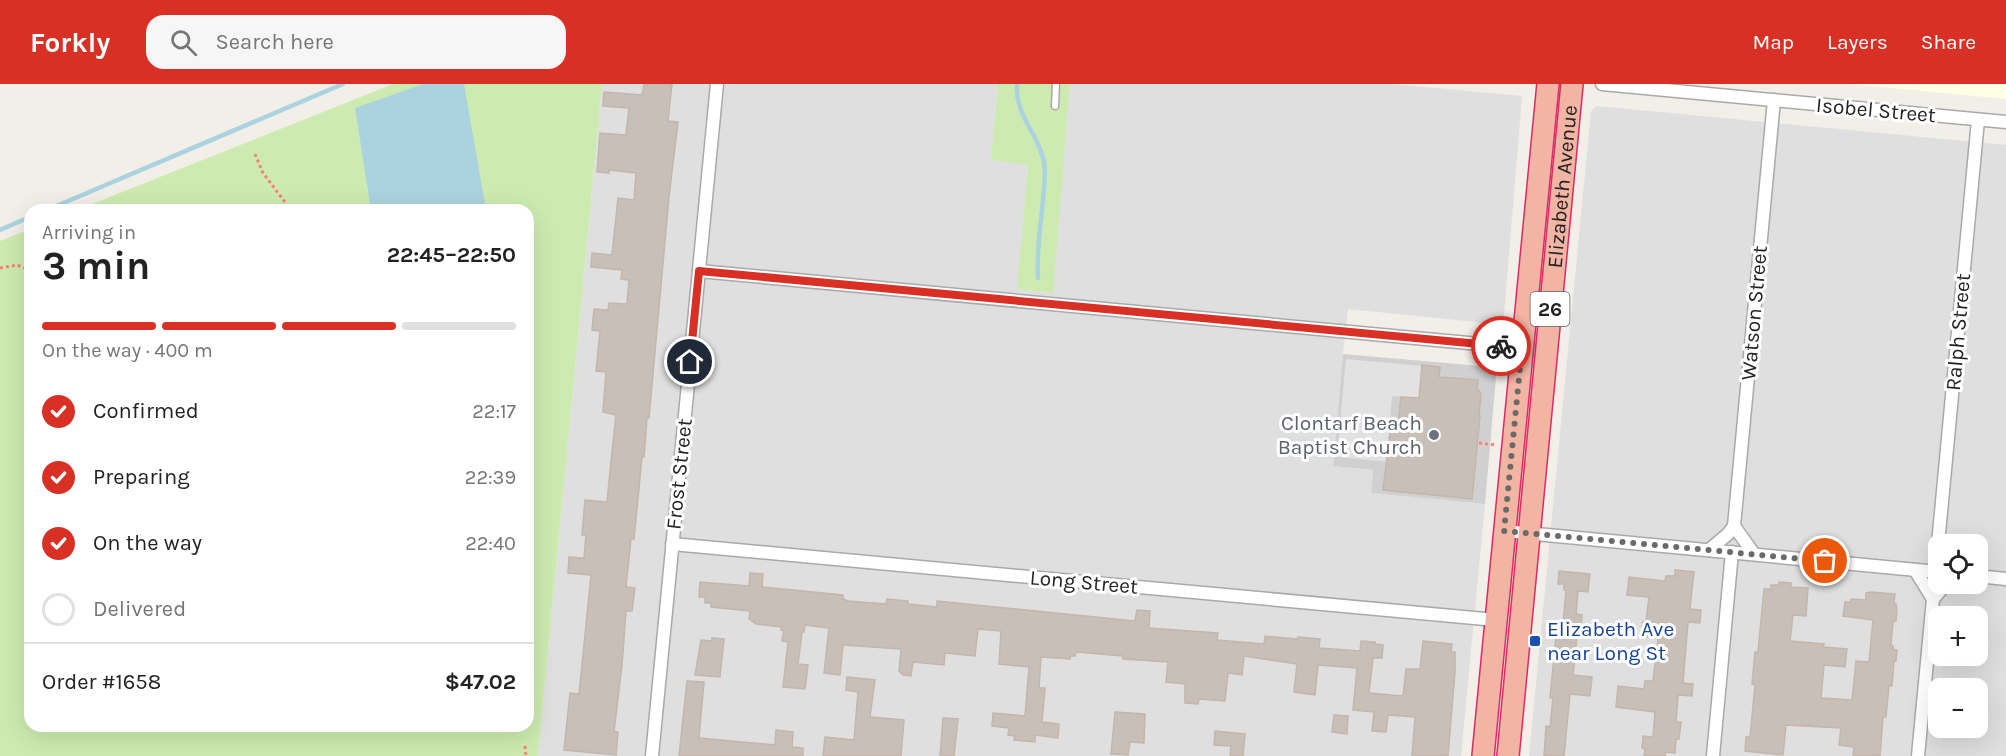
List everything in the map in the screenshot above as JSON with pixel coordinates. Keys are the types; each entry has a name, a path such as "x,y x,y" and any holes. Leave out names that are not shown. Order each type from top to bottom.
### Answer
{"highway":[{"name":"Elizabeth Avenue","path":"1483,756 1548,84"},
{"name":"Elizabeth Avenue","path":"1508,756 1572,84"}],"street":[{"name":"Frost Street","path":"652,756 717,84"},
{"name":"Isobel Street","path":"1602,84 2006,122"},
{"name":"Watson Street","path":"1734,526 1774,100"},
{"name":"Ralph Street","path":"1939,534 1978,120"},
{"path":"699,271 1522,348"},
{"path":"1708,550 1728,534 1734,526 1754,554"},
{"path":"1504,531 1928,571"},
{"name":"Long Street","path":"672,544 1496,620"},
{"path":"1713,756 1731,552"},
{"path":"1915,570 1933,599"},
{"path":"1988,577 2006,579"},
{"path":"1918,756 1933,599 1937,594"}],"lane":[{"path":"1054,106 1056,84"}],"path":[{"path":"255,154 263,173 286,204"},
{"path":"0,268 17,265 24,268"},
{"path":"1479,443 1495,445"},
{"path":"525,746 526,756"}],"shaded area":[{"path":"602,84 998,84 991,160 1028,164 1018,289 1052,293 1070,84 1392,84 1522,96 1504,315 1496,324 1348,309 1343,354 1333,466 1373,470 1371,493 1485,504 1461,756 538,756"},
{"path":"1850,84 2006,84 2006,99"},
{"path":"1597,106 2006,145 2006,756 1529,756 1591,111"},
{"path":"1343,354 1492,367 1496,377 1485,504 1371,493 1373,470 1333,466"},
{"path":"1346,359 1422,366 1419,398 1392,396 1388,445 1394,446 1392,462 1337,457"}],"green space":[{"path":"393,84 602,84 538,756 0,756 0,241 24,231 24,732 534,732 534,204 92,204"},
{"path":"998,84 1070,84 1053,293 1017,289 1028,165 991,160"}],"water":[{"path":"423,84 464,84 485,204 370,204 355,108"}],"building":[{"path":"644,84 672,84 668,121 678,122 649,418 647,418 634,539 631,539 626,587 635,588 632,611 626,611 614,732 618,732 616,755 564,750 570,693 579,694 591,575 568,573 569,557 584,558 586,535 582,535 585,500 607,502 616,415 603,412 606,372 596,371 600,331 592,330 594,309 608,310 609,303 627,304 629,280 621,279 622,270 591,267 592,253 612,255 618,198 634,200 636,173 609,170 609,173 597,172 600,133 626,135 629,108 603,106 604,92 642,95"},
{"name":"Clontarf Beach Baptist Church","path":"1422,365 1440,367 1439,377 1478,380 1477,389 1481,393 1480,416 1472,499 1383,490 1391,425 1398,426 1401,397 1419,398"},
{"path":"1675,570 1694,572 1690,609 1701,610 1700,623 1688,622 1683,683 1693,684 1692,696 1678,695 1676,722 1681,722 1675,753 1666,752 1665,756 1644,756 1643,736 1653,737 1655,712 1616,707 1618,686 1644,689 1645,681 1653,681 1658,639 1641,636 1643,621 1646,621 1649,597 1627,595 1629,577 1665,581 1666,576 1675,576"},
{"path":"1559,571 1590,574 1588,592 1578,591 1576,614 1582,615 1581,628 1578,628 1573,675 1592,677 1590,696 1570,694 1564,756 1544,756 1546,726 1550,727 1553,698 1550,698 1556,635 1562,636 1566,590 1564,590 1564,584 1558,584"},
{"path":"750,573 763,574 762,587 843,595 843,599 848,601 886,604 887,599 937,607 937,601 1135,621 1137,610 1150,611 1149,628 1218,633 1217,640 1264,644 1265,636 1298,639 1298,637 1320,639 1319,648 1360,651 1361,641 1375,642 1375,644 1383,645 1382,658 1373,658 1369,693 1403,696 1406,669 1420,669 1423,641 1452,644 1451,652 1455,652 1455,672 1448,756 1412,756 1415,717 1388,715 1386,732 1372,731 1374,712 1353,710 1357,668 1318,665 1315,695 1294,692 1297,664 1244,656 1242,675 1228,673 1225,701 1199,699 1198,704 1185,703 1185,684 1166,682 1168,662 1123,659 1123,656 1076,652 1075,656 1070,656 1070,659 1041,657 1039,688 1045,688 1042,722 1059,724 1058,738 1035,735 1035,742 1014,740 1015,736 1008,735 1009,728 992,726 993,713 1025,716 1029,667 999,664 1001,631 978,629 975,656 945,653 944,665 913,662 911,676 903,675 899,671 901,649 843,645 840,675 824,673 829,628 805,625 798,664 808,665 805,689 783,687 788,642 782,641 784,630 781,630 782,627 756,624 749,619 750,611 711,607 711,603 705,603 705,597 699,597 700,582 749,586"},
{"path":"1779,582 1791,583 1791,587 1808,588 1806,616 1793,615 1790,641 1847,649 1845,667 1824,665 1821,698 1852,700 1856,661 1869,662 1873,620 1843,616 1845,602 1851,602 1851,599 1866,600 1866,593 1871,592 1895,594 1894,604 1897,610 1896,621 1893,621 1891,645 1897,650 1896,661 1894,661 1892,686 1889,686 1886,717 1883,717 1880,756 1853,756 1854,747 1839,745 1841,728 1786,725 1783,755 1745,751 1746,737 1750,737 1755,685 1752,684 1755,652 1758,652 1764,589 1771,589 1771,585 1779,585"},
{"path":"712,638 724,639 720,677 695,675 701,640 712,641"},
{"path":"847,677 875,680 870,717 904,720 901,756 823,756 825,737 854,740 858,692 846,690"},
{"path":"687,681 704,682 699,738 775,745 776,730 793,732 792,747 803,748 803,756 679,756"},
{"path":"1115,712 1145,714 1144,743 1130,742 1128,755 1111,754"},
{"path":"1334,715 1348,716 1347,734 1332,732"},
{"path":"943,718 958,719 954,756 940,756"},
{"path":"1215,731 1245,734 1243,756 1230,756 1231,746 1214,745"}],"waterway":[{"path":"61,204 343,84"},
{"path":"1017,84 1017,96 1023,115 1041,151 1045,167 1038,248 1038,278"},
{"path":"0,230 24,220"}],"way so far":[{"path":"1501,346 1522,348 1504,531 1825,561"}],"place":[{"name":"Clontarf Beach Baptist Church","path":"1434,435"},
{"name":"Elizabeth Ave near Long St","path":"1535,641"}],"route":[{"path":"690,362 699,271 1501,346"}]}
